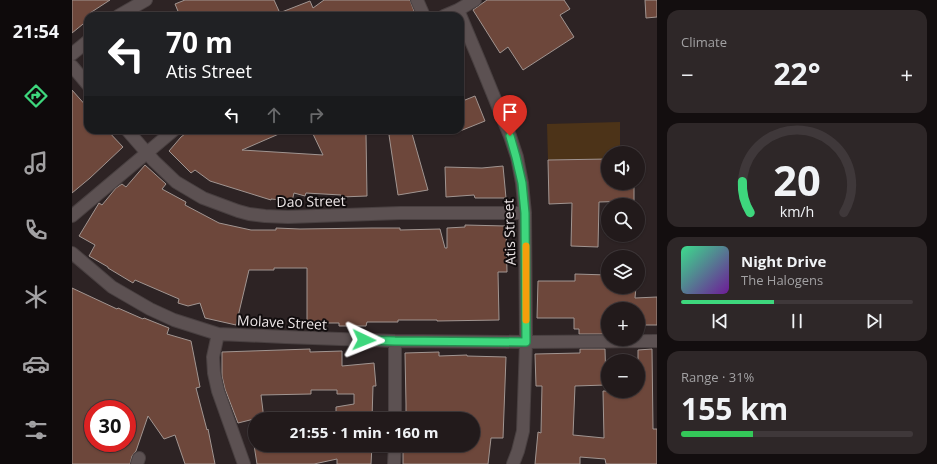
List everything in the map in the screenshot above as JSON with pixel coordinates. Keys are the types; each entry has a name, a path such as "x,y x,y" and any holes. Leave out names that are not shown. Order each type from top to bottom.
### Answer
{"street":[{"path":"125,12 146,0"},
{"path":"417,0 422,12"},
{"path":"453,12 475,0"},
{"name":"Atis Street","path":"464,24 510,136 521,176 525,213 526,342 523,430 518,452 513,464"},
{"path":"72,54 84,44"},
{"path":"72,66 84,80"},
{"name":"Dao Street","path":"130,134 146,153 176,182 203,198 238,212 265,216 288,217 400,213 525,213"},
{"path":"72,216 169,134"},
{"name":"Molave Street","path":"72,253 112,287 150,309 174,320 218,334 395,341 657,341"},
{"path":"218,334 213,356 214,373 218,391 244,464"},
{"path":"395,341 395,412"},
{"path":"394,452 394,464"}],"shaded area":[{"path":"620,122 620,146 601,146 601,159 548,160 547,124"}],"building":[{"path":"72,0 110,0 92,12 84,12 84,23 72,33"},
{"path":"185,0 274,0 279,11 178,12 175,4"},
{"path":"324,0 410,0 414,11 282,12 310,1 313,8"},
{"path":"487,0 564,0 570,9 560,15 574,37 523,70 508,47 500,53 473,10"},
{"path":"645,0 657,0 657,17 646,18"},
{"path":"72,90 84,104 84,134 111,134 123,147 72,193"},
{"path":"475,96 485,121 464,129 464,100"},
{"path":"185,134 279,134 242,150 323,155 313,134 366,134 367,196 341,197 341,195 306,193 305,196 294,193 292,201 271,200 210,181 195,170 191,173 169,151"},
{"path":"412,134 428,190 398,195 389,135"},
{"path":"601,159 601,190 634,190 634,198 601,198 601,202 599,202 598,247 571,246 572,203 549,204 548,160"},
{"path":"145,165 166,184 162,189 186,202 185,205 219,223 251,230 276,230 276,228 400,228 400,230 440,229 445,248 447,248 447,228 465,227 465,225 506,226 507,272 498,272 499,320 398,320 398,322 367,322 366,326 339,326 339,323 307,323 307,268 249,270 236,325 205,318 200,303 188,306 178,303 179,299 135,280 133,283 89,256 95,245 79,236 99,203 102,205 116,188 122,184 126,187"},
{"path":"503,166 506,198 475,198 474,195 446,197 445,167 482,168"},
{"path":"575,274 601,275 601,294 635,294 635,298 657,297 657,325 645,325 645,302 601,302 601,334 579,334 579,329 574,329 574,318 537,318 538,281 575,281"},
{"path":"72,288 117,309 118,308 169,328 167,334 191,341 200,387 196,388 207,430 208,429 215,464 185,464 175,435 164,439 148,416 136,451 136,400 84,400 84,452 135,452 132,456 130,464 72,464"},
{"path":"310,349 310,352 342,351 342,366 374,363 376,386 373,386 372,412 336,412 336,407 354,404 354,394 337,394 337,390 311,390 311,394 261,395 263,412 248,412 248,420 238,423 225,389 222,376 222,352"},
{"path":"580,349 605,349 605,354 601,354 601,385 575,386 573,435 604,438 603,398 645,398 645,354 638,354 638,350 652,349 653,429 657,429 657,464 606,464 605,459 580,457 580,464 535,464 538,432 541,433 542,386 536,386 535,354 580,353"},
{"path":"439,352 439,356 467,355 506,357 503,438 491,438 488,464 403,464 403,452 480,452 480,412 406,412 405,353"},
{"path":"255,452 372,452 371,464 337,464 337,459 314,464 257,464"}],"slow traffic":[{"path":"526,246 526,320"}],"route":[{"path":"364,340 526,342 525,213 522,183 510,136"}]}
